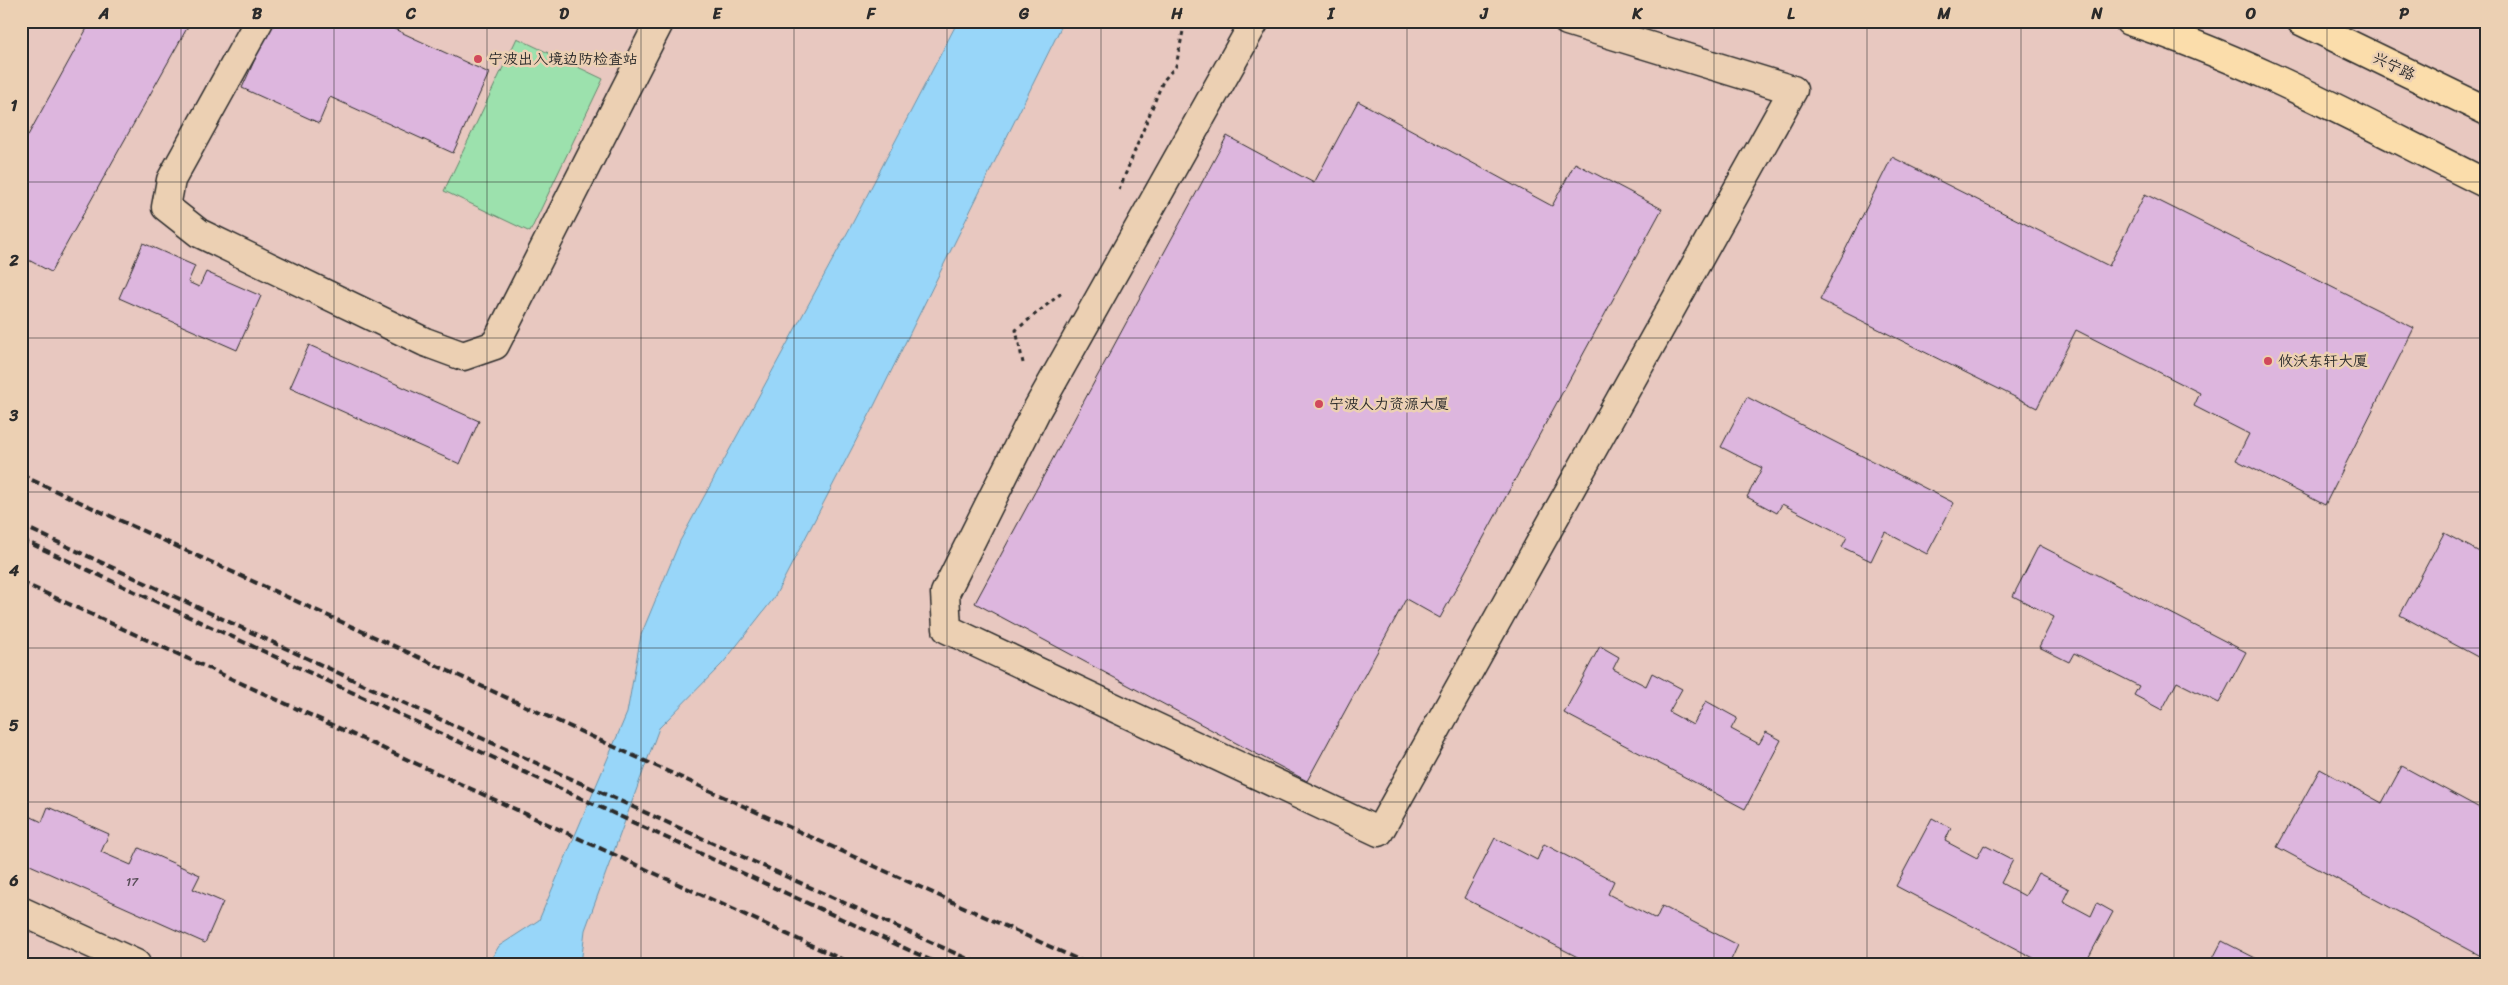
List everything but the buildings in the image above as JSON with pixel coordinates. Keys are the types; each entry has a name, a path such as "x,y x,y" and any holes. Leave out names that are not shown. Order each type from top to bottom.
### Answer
{"main road":[{"path":"2129,21 2167,33 2250,66 2487,184"},
{"name":"兴宁路","path":"2300,21 2487,111"}],"lane":[{"path":"259,21 171,180 166,207 199,233 425,342 463,356 495,345 660,21"},
{"path":"1255,21 1035,413 946,594 947,629 1379,832 1793,90 1570,22"},
{"path":"21,911 136,964"}],"path":[{"path":"1119,191 1163,81 1176,66 1185,21"},
{"path":"1035,413 1016,330 1067,288"}],"green space":[{"path":"517,38 603,79 530,232 444,191"}],"water":[{"path":"958,21 1064,21 874,406 774,598 723,663 659,728 585,930 581,964 488,964 499,946 539,920 627,713 641,635 680,541 851,226"}],"railway":[{"path":"21,475 1088,964"},
{"path":"21,525 358,682 979,964"},
{"path":"21,539 939,964"},
{"path":"21,582 852,964"}],"place":[{"name":"宁波出入境边防检查站","path":"478,59"},
{"name":"攸沃东轩大厦","path":"2268,361"},
{"name":"宁波人力资源大厦","path":"1319,404"}]}
